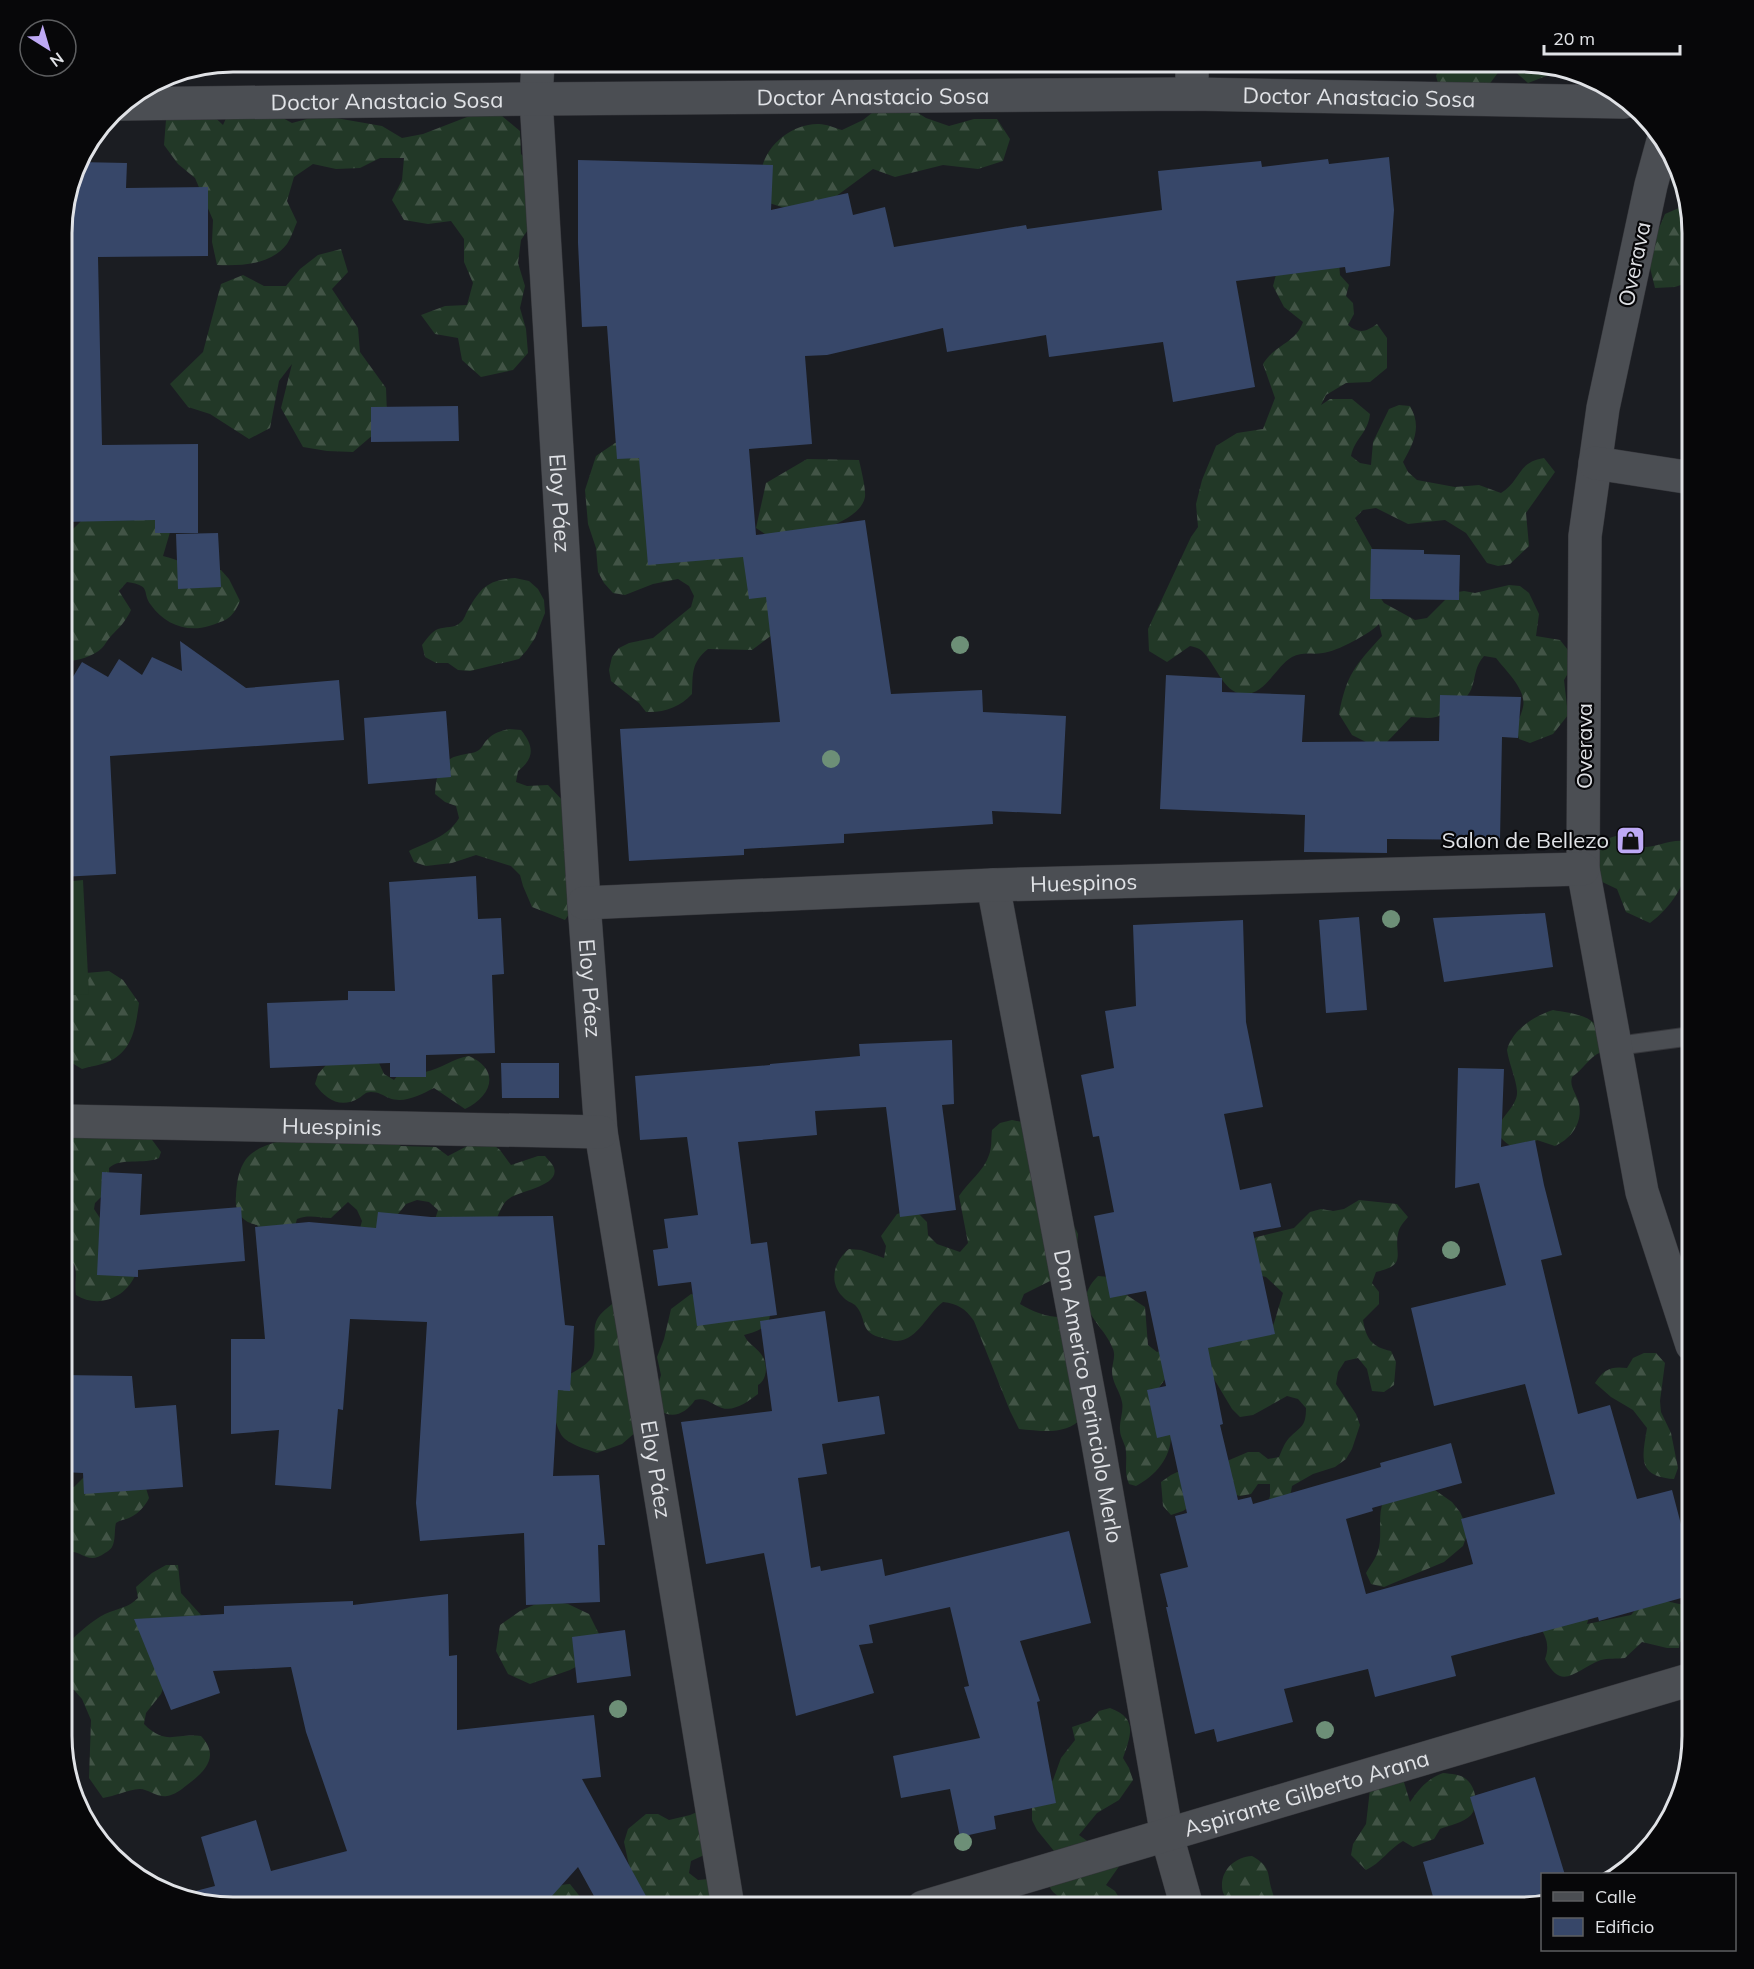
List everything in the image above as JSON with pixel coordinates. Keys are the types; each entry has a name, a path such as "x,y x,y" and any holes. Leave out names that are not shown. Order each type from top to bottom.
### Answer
{"street":[{"name":"Eloy Páez","path":"537,72 536,99 584,903 601,1132 726,1897"},
{"path":"1192,72 1192,94"},
{"name":"Doctor Anastacio Sosa","path":"137,104 1192,94 1614,102"},
{"name":"Overava","path":"1665,162 1651,185 1603,408 1585,536 1583,869 1642,1192 1682,1314"},
{"path":"1595,462 1682,476"},
{"name":"Huespinos","path":"584,903 993,885 1583,869"},
{"name":"Don Americo Perinciolo Merlo","path":"993,885 1098,1443 1167,1836 1184,1897"},
{"name":"Huespinis","path":"72,1121 601,1132"},
{"name":"Aspirante Gilberto Arana","path":"960,1897 1682,1682"}],"lane":[{"path":"1617,1046 1682,1037"}],"green space":[{"path":"1437,72 1498,72 1485,90 1439,87 1436,76"},
{"path":"1516,72 1550,74 1549,75 1528,83"},
{"path":"233,103 272,112 292,123 314,117 336,118 382,126 402,138 423,134 480,112 502,116 520,131 521,154 537,171 534,221 521,240 518,263 525,286 520,308 526,329 528,353 513,370 481,377 462,360 458,338 435,334 421,315 445,306 467,305 473,283 464,262 464,239 451,221 428,224 404,220 392,200 402,180 404,158 380,158 360,168 336,169 313,164 294,177 287,201 297,222 287,244 273,256 255,263 217,265 212,242 213,220 195,178 178,164 164,145 166,120 185,106 207,110 223,125"},
{"path":"882,105 907,106 926,118 949,126 974,119 997,119 1010,139 1003,161 978,169 943,165 895,177 873,169 835,197 791,210 769,203 761,180 762,169 765,158 778,140 797,128 808,125 822,124 842,130 863,120"},
{"path":"1680,207 1682,285 1655,288 1647,256 1665,214"},
{"path":"341,249 348,272 332,289 358,328 360,352 386,388 387,414 374,434 353,452 303,447 281,408 292,364 279,381 270,428 249,439 210,414 188,407 170,384 203,352 221,284 243,275 264,286 286,286 300,269 318,255"},
{"path":"1279,263 1339,263 1340,275 1349,285 1346,296 1353,303 1354,314 1348,325 1362,331 1377,324 1387,338 1387,368 1370,382 1346,383 1326,395 1321,405 1330,399 1352,399 1370,414 1367,426 1351,456 1360,463 1371,465 1373,442 1389,409 1399,405 1410,406 1416,421 1413,441 1403,462 1408,472 1417,480 1455,487 1479,485 1501,493 1529,463 1535,460 1544,458 1555,472 1526,513 1529,546 1510,564 1498,566 1487,563 1466,533 1445,520 1408,524 1376,508 1363,510 1355,518 1378,559 1378,594 1384,603 1415,620 1427,618 1452,593 1464,591 1475,593 1509,585 1520,586 1529,593 1539,614 1536,636 1560,640 1576,660 1564,680 1568,715 1553,734 1530,743 1519,739 1517,726 1523,707 1522,694 1515,681 1496,658 1484,656 1477,667 1470,692 1452,710 1433,718 1411,717 1386,743 1372,745 1352,735 1339,714 1342,700 1353,671 1382,636 1379,624 1361,637 1329,652 1300,654 1292,657 1263,686 1250,693 1242,694 1235,692 1224,683 1207,656 1198,648 1190,646 1167,662 1149,651 1148,629 1191,537 1198,527 1196,504 1202,480 1216,446 1237,433 1263,429 1275,398 1263,364 1273,352 1295,335 1303,322 1284,307 1273,286"},
{"path":"628,440 742,539 810,606 752,650 708,649 696,664 692,694 677,706 659,711 646,712 639,703 611,681 609,670 612,657 619,648 629,643 653,638 691,607 694,596 689,586 678,579 653,584 625,595 613,593 598,572 596,548 588,524 585,490 596,456 615,443"},
{"path":"807,459 859,460 865,497 861,506 841,522 777,542 756,528 766,483"},
{"path":"114,514 173,522 163,556 205,570 221,570 229,579 240,601 234,612 225,620 209,626 184,627 162,617 156,612 140,585 127,582 119,591 131,610 127,618 98,651 72,661 72,530 81,521"},
{"path":"515,578 529,581 538,589 544,600 545,613 535,638 519,659 470,671 458,670 448,663 436,663 425,657 422,645 433,632 441,628 456,626 461,622 481,590 486,586"},
{"path":"509,729 521,730 528,741 531,752 524,766 518,771 516,782 527,786 548,785 565,803 572,910 565,920 532,907 520,875 511,866 476,855 452,863 426,866 414,862 409,851 443,834 459,818 456,806 445,802 435,794 438,774 444,764 454,757 477,751 492,735"},
{"path":"1619,835 1630,838 1637,847 1682,841 1681,887 1667,907 1650,923 1626,912 1617,889 1596,879 1597,846 1606,839"},
{"path":"83,880 89,994 72,995 72,881"},
{"path":"109,971 123,980 139,1003 135,1028 124,1050 107,1062 82,1069 72,1063 72,974"},
{"path":"1553,1010 1580,1015 1592,1021 1599,1032 1601,1052 1572,1077 1580,1111 1571,1135 1555,1146 1537,1140 1532,1144 1513,1147 1503,1140 1499,1133 1499,1126 1516,1099 1517,1091 1507,1050 1519,1030 1538,1016"},
{"path":"469,1056 486,1068 489,1083 482,1097 465,1109 434,1088 418,1096 400,1100 371,1092 352,1101 340,1103 329,1098 315,1084 318,1074 326,1065 379,1063 384,1074 394,1080 401,1071 425,1072"},
{"path":"72,1111 150,1137 161,1152 159,1158 153,1160 119,1163 109,1168 110,1188 95,1203 94,1209 136,1273 132,1282 119,1295 111,1299 93,1301 85,1299 76,1295 76,1271 73,1262"},
{"path":"1012,1120 1022,1122 1078,1234 1077,1247 1054,1279 1024,1294 1020,1304 1041,1314 1064,1317 1083,1417 1061,1430 1019,1429 974,1321 961,1307 943,1302 911,1336 897,1341 892,1340 870,1333 859,1310 838,1291 834,1278 840,1259 849,1249 861,1250 884,1258 886,1246 881,1236 897,1214 907,1211 918,1213 927,1222 928,1235 937,1244 960,1252 968,1243 959,1196 987,1161 991,1149 992,1130 1000,1123"},
{"path":"381,1134 401,1146 436,1147 448,1156 471,1144 495,1146 511,1165 545,1156 553,1166 554,1174 545,1184 515,1195 508,1200 497,1218 431,1232 438,1210 429,1202 417,1200 406,1204 398,1214 356,1242 362,1221 357,1210 348,1202 331,1218 310,1216 297,1219 290,1243 264,1236 257,1225 243,1219 240,1215 236,1207 236,1190 241,1168 251,1154 263,1147 295,1138 313,1136"},
{"path":"1359,1200 1397,1204 1408,1217 1399,1232 1396,1262 1376,1272 1372,1283 1379,1292 1379,1304 1363,1320 1371,1341 1391,1351 1396,1362 1394,1385 1384,1392 1372,1391 1367,1369 1358,1358 1345,1361 1338,1372 1336,1384 1356,1414 1360,1425 1352,1449 1346,1459 1335,1467 1313,1474 1292,1486 1290,1497 1264,1517 1270,1496 1270,1484 1258,1484 1251,1494 1240,1496 1216,1490 1183,1511 1171,1515 1163,1506 1161,1482 1192,1465 1227,1461 1248,1452 1259,1452 1268,1459 1279,1457 1287,1440 1304,1423 1306,1408 1298,1399 1287,1396 1253,1415 1240,1417 1232,1409 1214,1379 1195,1365 1170,1373 1156,1391 1170,1428 1169,1450 1156,1471 1136,1486 1129,1484 1126,1472 1126,1449 1120,1430 1122,1402 1112,1375 1114,1352 1108,1339 1090,1314 1086,1296 1090,1287 1098,1276 1109,1277 1125,1294 1145,1307 1148,1345 1157,1352 1168,1348 1269,1333 1283,1293 1266,1277 1254,1274 1247,1242 1257,1237 1294,1228 1310,1212 1321,1209 1333,1211 1344,1209"},
{"path":"691,1294 770,1315 764,1326 744,1335 765,1362 766,1371 764,1379 758,1385 758,1394 741,1405 727,1409 699,1399 679,1414 664,1413 659,1410 622,1444 597,1453 565,1439 558,1429 549,1384 576,1371 590,1360 594,1351 595,1326 600,1315 612,1304 623,1307 630,1368 625,1379 632,1388 654,1399 661,1375 657,1357 671,1309"},
{"path":"1644,1353 1656,1353 1665,1363 1660,1401 1661,1412 1671,1433 1678,1468 1674,1479 1653,1474 1648,1469 1644,1457 1647,1428 1633,1410 1611,1397 1595,1383 1605,1372 1612,1368 1627,1368 1633,1358"},
{"path":"92,1469 145,1485 149,1498 136,1514 116,1523 111,1548 91,1558 72,1552 72,1487"},
{"path":"1432,1488 1452,1502 1460,1512 1467,1535 1463,1546 1444,1562 1384,1587 1371,1584 1366,1573 1378,1551 1383,1502"},
{"path":"166,1565 178,1565 181,1593 201,1615 185,1630 161,1694 146,1713 144,1724 158,1735 165,1737 201,1736 210,1750 210,1757 200,1774 172,1795 160,1796 140,1789 103,1798 89,1778 91,1720 82,1699 72,1689 72,1640 94,1621 105,1614 127,1606 138,1598 136,1587 152,1573"},
{"path":"545,1600 568,1604 589,1614 599,1634 591,1659 570,1670 530,1684 508,1674 496,1651 500,1625 520,1611"},
{"path":"1661,1600 1682,1605 1682,1641 1679,1648 1667,1648 1642,1642 1625,1658 1601,1660 1570,1676 1557,1675 1551,1669 1545,1659 1547,1642 1540,1626 1593,1601 1587,1624 1631,1615 1639,1606"},
{"path":"1110,1708 1119,1712 1129,1722 1130,1735 1123,1758 1133,1780 1119,1800 1097,1813 1079,1835 1120,1865 1106,1885 1115,1891 1119,1897 1060,1897 1053,1892 1048,1881 1054,1851 1032,1820 1032,1807 1053,1780 1061,1758 1075,1740 1072,1727 1090,1721 1099,1711"},
{"path":"1443,1773 1461,1776 1469,1782 1476,1801 1471,1815 1460,1822 1440,1829 1434,1839 1413,1847 1403,1841 1366,1870 1351,1855 1353,1844 1366,1824 1370,1789 1403,1779 1410,1802 1424,1784"},
{"path":"702,1810 713,1851 691,1861 689,1873 698,1880 731,1877 727,1897 616,1897 632,1879 624,1842 628,1829 646,1814 658,1814 669,1820"},
{"path":"1252,1856 1266,1868 1275,1897 1224,1896 1222,1881 1224,1875 1231,1865"},
{"path":"570,1884 580,1897 542,1897 553,1888"}],"building":[{"path":"1389,157 1394,210 1390,266 1346,273 1345,267 1236,281 1255,387 1173,402 1163,342 1049,357 1046,335 947,352 943,328 827,355 805,356 812,444 749,449 756,535 865,520 891,694 982,690 983,712 1066,716 1061,814 992,811 993,824 844,834 844,843 744,849 744,855 629,861 620,729 780,722 766,597 749,599 743,557 648,565 639,458 617,459 607,326 582,327 578,243 578,160 773,165 771,210 848,193 853,215 885,207 894,247 1026,225 1027,229 1162,210 1158,171 1261,161 1262,167 1328,159 1329,164"},
{"path":"89,162 127,163 126,188 208,187 208,256 98,257 102,445 198,444 198,533 155,533 155,520 72,522 72,222 77,191"},
{"path":"458,406 459,441 371,442 371,407"},
{"path":"218,533 221,587 178,589 176,534"},
{"path":"1371,549 1424,550 1424,554 1460,555 1459,600 1370,599"},
{"path":"180,641 246,688 339,680 344,740 110,756 116,874 72,876 72,678 82,662 108,677 119,659 142,675 152,657 182,671"},
{"path":"1166,675 1222,678 1222,692 1305,695 1302,742 1439,741 1440,695 1521,697 1518,738 1502,737 1500,840 1387,839 1387,853 1304,852 1305,815 1160,809"},
{"path":"446,711 451,777 368,784 364,718"},
{"path":"476,876 478,919 501,918 504,974 492,975 495,1053 426,1055 426,1077 390,1077 390,1063 270,1068 267,1003 348,1000 348,991 395,991 389,882"},
{"path":"1545,913 1553,967 1444,982 1433,918"},
{"path":"1359,917 1367,1010 1326,1013 1319,920"},
{"path":"1243,920 1246,1022 1263,1107 1224,1114 1240,1190 1271,1183 1281,1227 1253,1232 1275,1334 1208,1348 1223,1424 1220,1425 1238,1500 1251,1497 1253,1504 1381,1467 1380,1463 1451,1443 1462,1483 1372,1508 1373,1511 1346,1519 1366,1594 1473,1564 1461,1519 1555,1494 1525,1384 1434,1406 1411,1308 1506,1285 1479,1183 1455,1188 1458,1068 1504,1069 1501,1147 1535,1140 1562,1255 1541,1260 1578,1414 1610,1405 1637,1499 1672,1490 1682,1528 1682,1598 1599,1621 1598,1617 1451,1656 1456,1676 1375,1697 1368,1669 1284,1689 1293,1722 1217,1742 1214,1729 1195,1734 1160,1574 1188,1567 1175,1516 1187,1513 1170,1435 1157,1438 1147,1390 1166,1386 1146,1291 1110,1298 1094,1216 1114,1212 1099,1136 1093,1137 1081,1075 1114,1068 1105,1011 1136,1006 1133,925"},
{"path":"952,1040 954,1104 942,1105 956,1210 900,1217 886,1107 815,1111 817,1135 738,1142 751,1244 767,1242 777,1315 697,1326 691,1282 658,1286 653,1250 668,1248 664,1219 698,1215 687,1137 640,1140 635,1076 860,1056 859,1044"},
{"path":"501,1063 559,1063 559,1098 502,1098"},
{"path":"102,1172 142,1174 140,1215 241,1207 245,1261 138,1270 138,1277 97,1275"},
{"path":"378,1212 431,1217 553,1216 565,1325 574,1326 570,1391 558,1390 553,1476 599,1475 605,1545 598,1545 600,1602 526,1605 524,1533 420,1541 416,1503 427,1322 350,1319 343,1410 338,1409 331,1489 275,1485 279,1430 231,1434 231,1339 265,1339 255,1227 309,1222 376,1228"},
{"path":"825,1311 838,1402 879,1396 885,1434 822,1444 827,1474 798,1478 811,1568 820,1566 821,1571 882,1559 885,1576 1069,1531 1091,1623 1020,1641 1040,1701 1037,1702 1056,1803 994,1816 996,1829 960,1837 950,1789 901,1798 893,1756 980,1738 964,1687 969,1686 950,1607 869,1625 873,1643 859,1645 874,1693 796,1716 764,1553 706,1564 681,1422 772,1411 760,1321"},
{"path":"72,1375 132,1376 135,1408 176,1405 183,1487 84,1494 83,1473 72,1472"},
{"path":"448,1594 449,1656 457,1655 457,1730 594,1715 601,1777 582,1779 646,1896 594,1897 578,1867 551,1897 222,1897 193,1892 215,1886 201,1837 256,1820 271,1871 347,1851 306,1732 291,1667 213,1671 220,1693 171,1710 134,1619 224,1614 224,1606 353,1601 353,1605"},
{"path":"625,1630 631,1676 577,1683 572,1637"},
{"path":"1535,1777 1564,1873 1541,1873 1541,1896 1433,1897 1423,1862 1484,1844 1470,1797"}],"place":[{"name":"Salon de Bellezo","path":"1630,840"}]}
